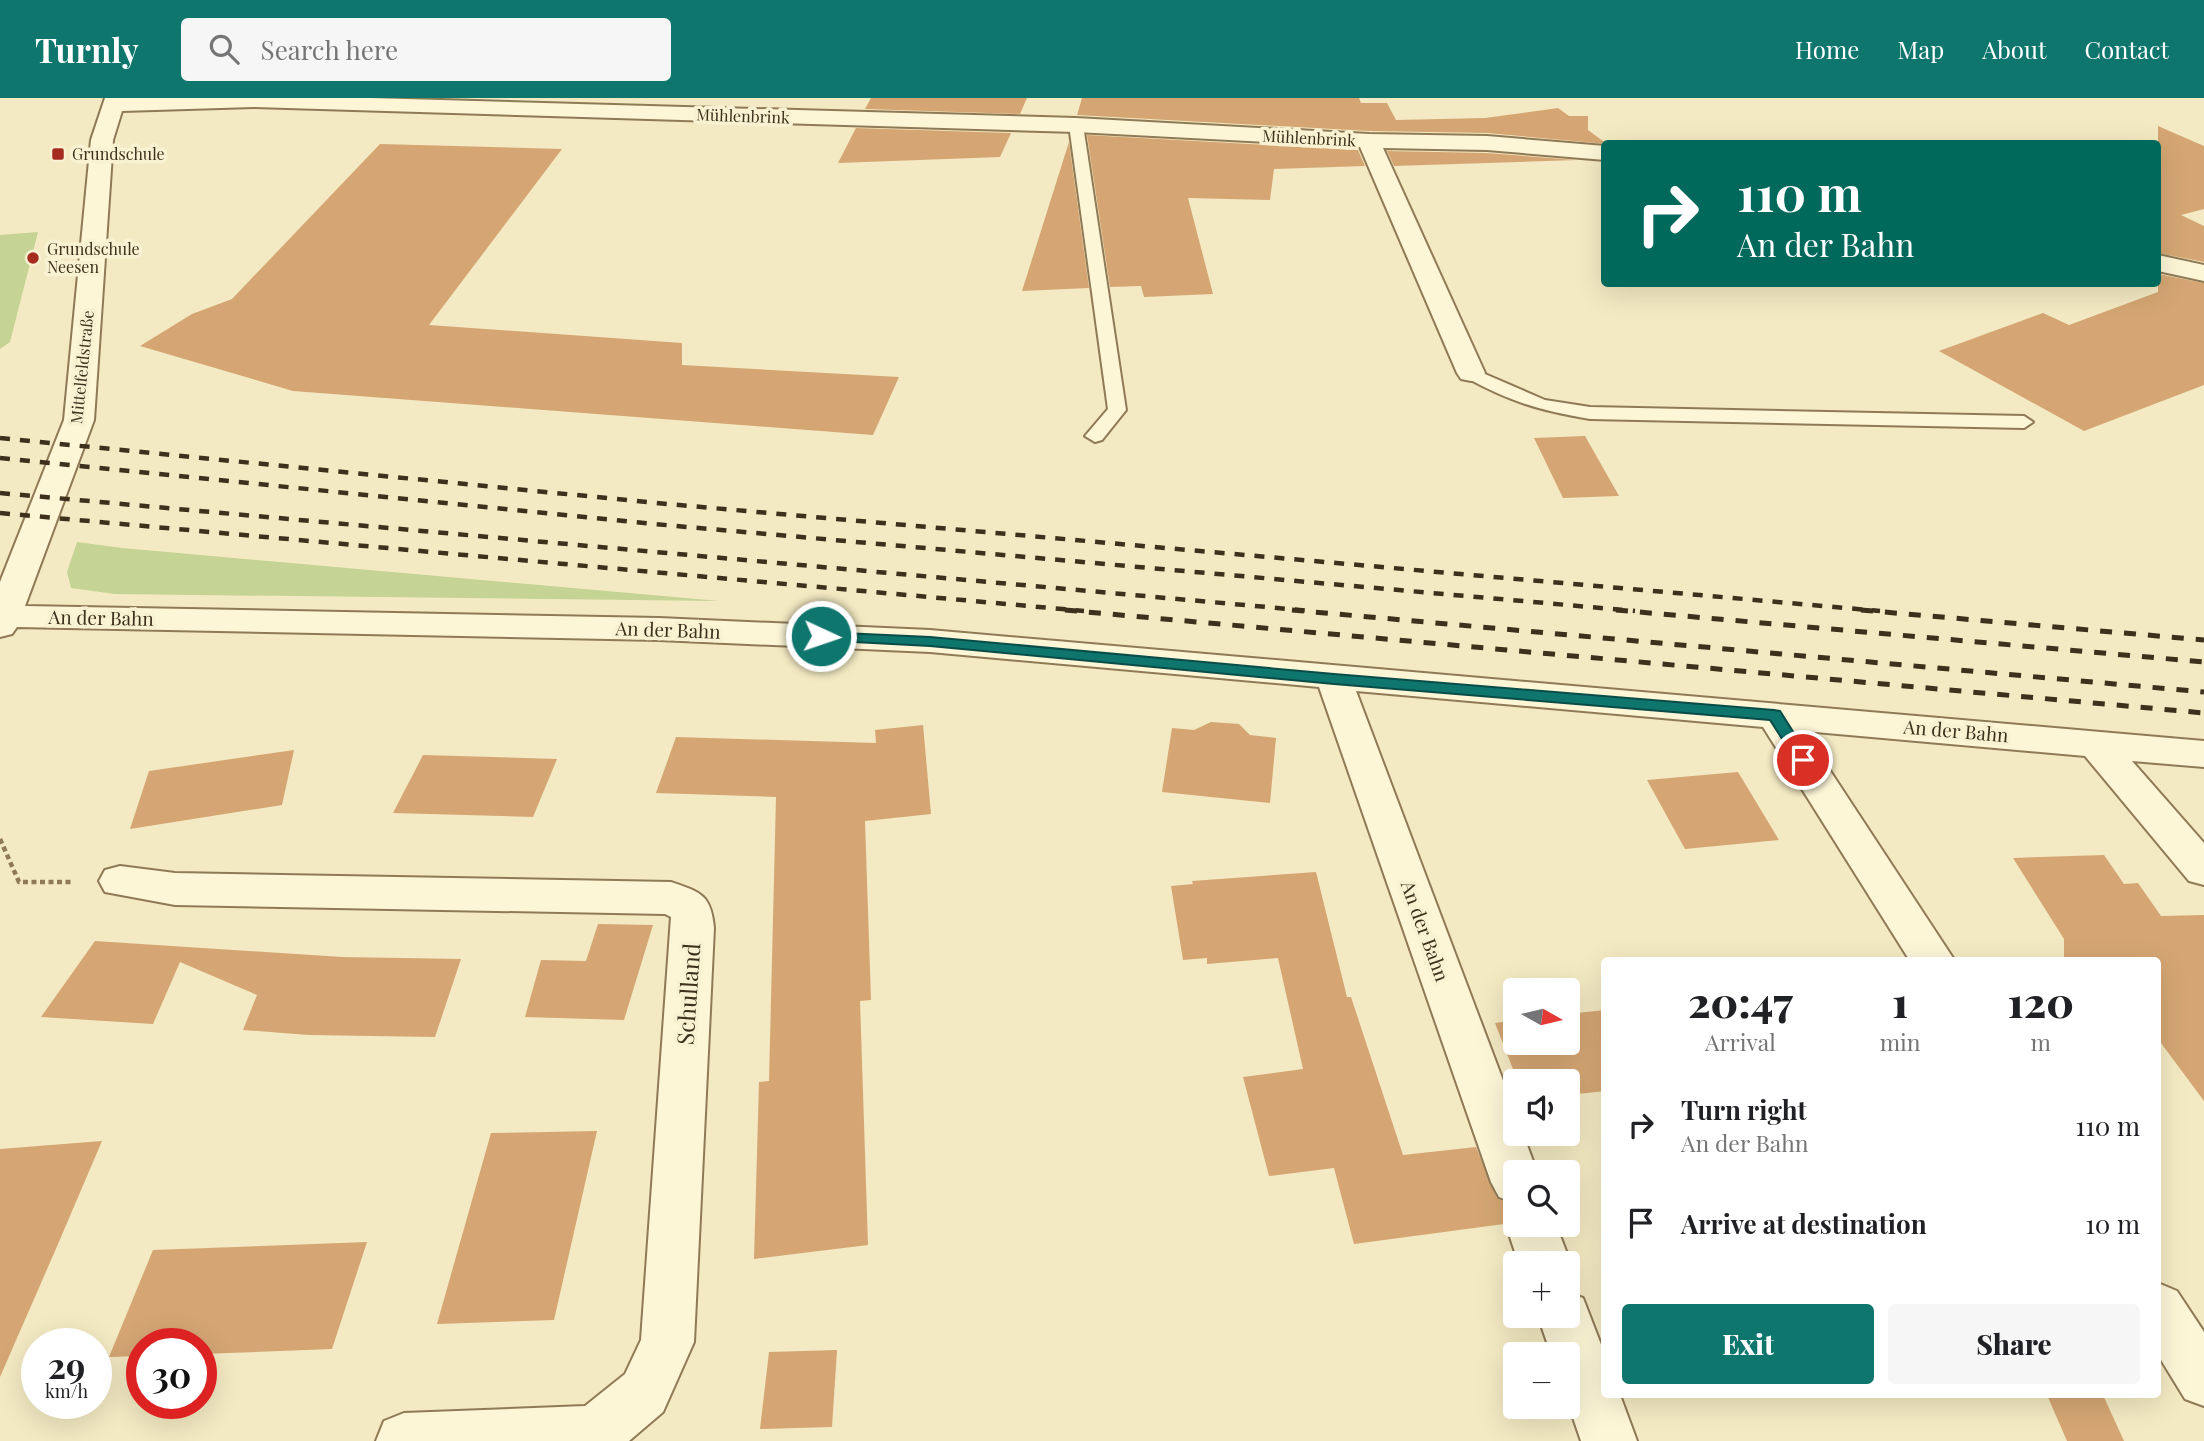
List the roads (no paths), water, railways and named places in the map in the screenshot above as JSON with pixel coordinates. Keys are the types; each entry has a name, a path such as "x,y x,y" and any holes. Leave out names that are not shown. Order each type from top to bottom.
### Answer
{"street":[{"name":"Mühlenbrink","path":"116,101 254,101 1076,125 1370,141 1487,143 1601,153"},
{"name":"Mittelfeldstraße","path":"1,620 79,420 102,140 116,101"},
{"name":"Mühlenbrink","path":"1370,141 1471,373"},
{"path":"2161,265 2204,273"},
{"name":"An der Bahn","path":"1,620 673,629 930,641 1334,679 2204,754"},
{"name":"An der Bahn","path":"1334,679 1508,1160"},
{"path":"1774,715 1930,957"},
{"path":"2096,744 2204,870"},
{"name":"Schulland","path":"120,881 175,889 671,898 691,908 693,928 667,1342 644,1393 594,1433 404,1441"},
{"path":"2161,1313 2204,1380"},
{"path":"1568,1328 1609,1441"}],"lane":[{"path":"1076,125 1117,410 1095,436"},
{"path":"1471,373 1506,392 1541,405 1590,413 2024,422"}],"railway":[{"path":"0,438 667,504 1880,611"},
{"path":"0,458 654,524 1635,611"},
{"path":"0,493 1311,611"},
{"path":"0,513 1084,611"},
{"path":"1065,610 2204,713"},
{"path":"1292,610 2204,692"},
{"path":"1616,610 2204,662"},
{"path":"1861,610 2204,640"}],"place":[{"name":"Grundschule","path":"58,154"},
{"name":"Grundschule Neesen","path":"33,258"}]}
